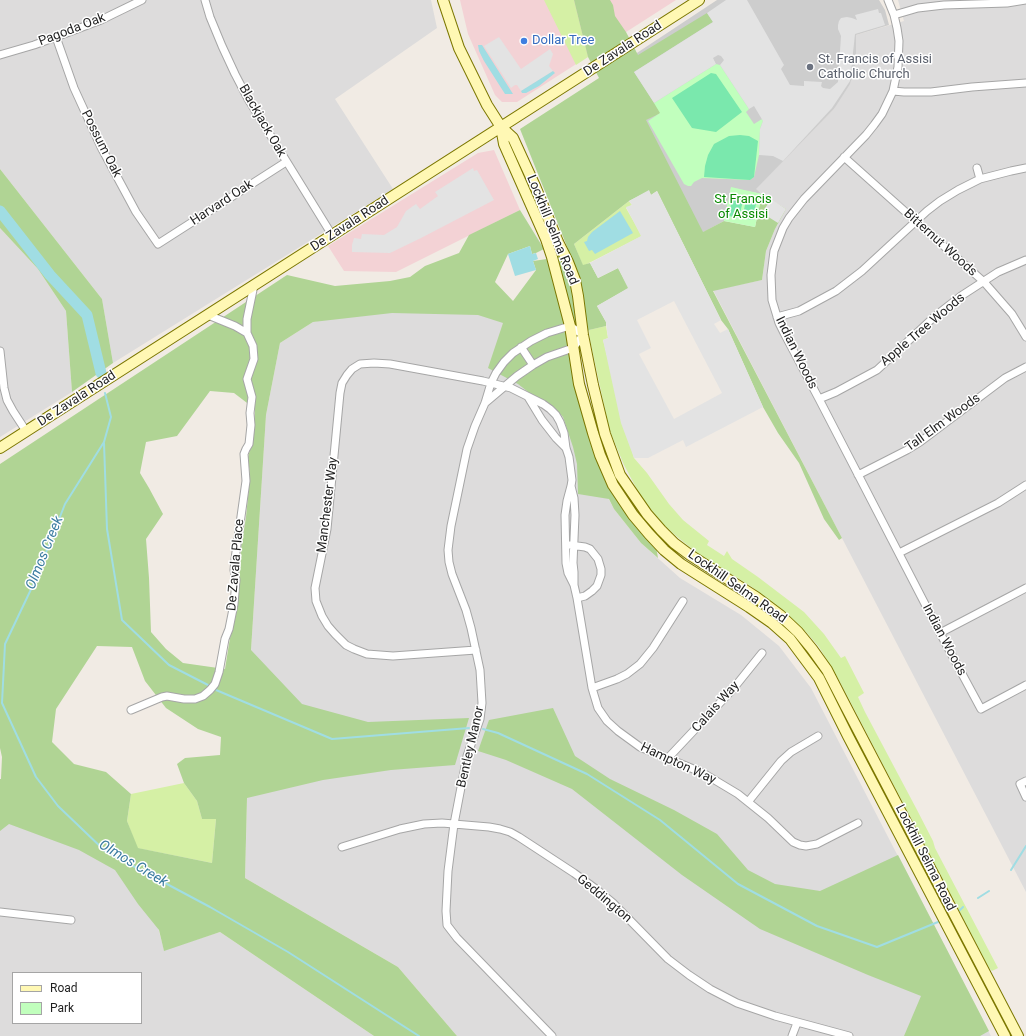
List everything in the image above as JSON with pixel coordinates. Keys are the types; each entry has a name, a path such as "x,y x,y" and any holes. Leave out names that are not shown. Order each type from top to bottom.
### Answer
{"main road":[{"name":"Lockhill Selma Road","path":"443,0 459,48 487,105 501,127 513,138 575,280 583,335 593,385 605,434 620,475 647,514 674,543 690,555 756,597 780,615 798,632 827,670 1018,1036"},
{"name":"De Zavala Road","path":"0,448 699,0"},
{"name":"Lockhill Selma Road","path":"501,127 504,144 546,239 570,326 579,384 598,448 613,485 624,503 649,534 681,564 772,623 790,639 819,678 1005,1036"}],"street":[{"name":"Pagoda Oak","path":"0,55 56,38 101,20 142,0"},
{"name":"Blackjack Oak","path":"205,0 210,17 235,74 248,99 332,235"},
{"name":"Indian Woods","path":"888,0 894,14 898,34 899,54 896,80 892,91 885,108 874,125 796,208 783,228 774,251 771,275 772,300 784,333 981,709 1025,688"},
{"path":"894,14 944,4 1007,3 1026,0"},
{"name":"Possum Oak","path":"56,38 74,88 101,147 136,212 158,244"},
{"path":"892,91 932,92 1026,83"},
{"name":"Bitternut Woods","path":"844,157 984,282 1012,314 1026,337"},
{"name":"Harvard Oak","path":"158,244 286,162"},
{"path":"977,168 980,179"},
{"path":"777,317 799,311 836,291 853,279 940,201 958,190 980,179 1026,168"},
{"name":"Apple Tree Woods","path":"819,399 836,392 876,370 934,317 961,296 998,272 1026,260"},
{"name":"De Zavala Place","path":"131,710 167,696 184,699 203,696 215,684 219,672 225,639 229,629 234,604 236,580 234,570 235,559 246,481 244,454 249,444 252,397 247,378 254,359 253,346 247,332 247,319 254,286"},
{"path":"208,315 247,332"},
{"path":"570,326 583,335 573,348"},
{"name":"Bentley Manor","path":"552,1036 457,938 447,924 446,911 448,879 454,824 467,756 477,730 481,711 480,670 476,650 466,610 452,574 448,550 451,526 467,449 496,373 513,352 547,333 570,326"},
{"path":"521,347 533,365"},
{"name":"Bentley Manor","path":"485,403 517,376 533,365 547,357 573,348"},
{"path":"0,351 4,388 7,400 26,432"},
{"name":"Manchester Way","path":"476,650 393,656 367,654 354,649 346,645 328,626 316,601 315,588 327,529 340,393 342,383 347,374 360,364 374,363 390,364 491,383"},
{"name":"Tall Elm Woods","path":"858,475 920,442 1005,378 1026,366"},
{"name":"Hampton Way","path":"491,383 511,388 543,404 556,415 560,422 569,457 571,486 574,498 574,585 592,688 598,708 607,721 640,747 708,776 738,794 768,818 793,842 800,845 806,846 817,844 858,823"},
{"name":"Hampton Way","path":"528,397 542,420 566,448"},
{"path":"899,553 998,503 1026,485"},
{"name":"Hampton Way","path":"571,486 565,515 566,563 568,573 574,585"},
{"path":"566,545 585,547 590,550 598,559 602,569 597,586 592,592 577,598"},
{"path":"940,633 1026,588"},
{"path":"749,607 756,597"},
{"path":"592,688 617,679 627,674 640,664 650,652 683,601"},
{"name":"Calais Way","path":"668,758 733,689 762,653"},
{"path":"748,802 781,761 792,752 818,736"},
{"path":"1026,781 1020,784 1026,797"},
{"path":"886,807 896,802"},
{"name":"Geddington","path":"342,847 400,829 424,824 442,823 500,829 519,837 574,873 613,903 668,959 710,989 737,1003 775,1016 849,1036"},
{"path":"0,912 71,920"},
{"path":"960,949 970,944"},
{"path":"792,1036 797,1023"}],"shaded area":[{"path":"0,0 431,0 437,28 335,99 393,189 113,363 102,299 0,169"},
{"path":"460,0 676,0 517,102 502,102 495,95 468,34"},
{"name":"St. Francis of Assisi Catholic Church","path":"717,0 879,0 885,10 889,25 856,35 856,62 850,84 834,109 756,189 762,194 731,188 724,221 687,241 599,78"},
{"path":"726,0 747,0 784,65 781,69 790,85 804,86 804,81 822,82 821,86 823,88 830,89 838,82 841,36 838,25 841,18 847,17 857,20 855,15 878,9 879,13 881,13 885,25 855,34 850,81 832,108 783,161 773,156 759,155 760,129 763,121 754,106 749,109 720,65 724,60 721,56 718,55 713,58 716,64 654,103 634,72 713,22 707,13"},
{"path":"898,0 1026,0 1026,892 713,290 762,280 766,251 775,229 786,209 755,189 834,109 856,62 856,35 904,21"},
{"path":"499,37 521,69 550,49 553,54 549,66 553,71 521,91 517,85 511,88 484,46"},
{"path":"494,150 520,210 396,272 344,271 328,246 478,153"},
{"path":"473,168 474,171 477,170 494,200 390,253 352,252 354,238 361,239 362,234 384,235 397,227 406,211 416,204 420,209 438,196 435,192"},
{"path":"649,190 651,195 657,191 721,320 714,324 720,333 728,329 763,407 686,447 683,440 648,458 634,458 621,423 603,340 608,338 606,322 597,306 628,288 618,268 598,278 590,263 641,236 626,207 632,205 629,201","holes":["674,301 722,393 674,419 639,354 651,348 637,320"]},
{"path":"771,199 786,209 778,223 762,213"},
{"path":"0,228 38,269 66,311 72,392 0,437"},
{"path":"400,302 487,302 526,324 594,471 614,509 641,543 680,578 741,615 779,646 811,688 991,1036 457,1036 398,967 245,878 251,650 266,415 280,343 313,322"},
{"path":"0,822 137,848 164,950 220,932 374,1036 0,1036"}],"green space":[{"path":"544,0 574,0 588,57 576,65"},
{"path":"574,0 610,0 613,5 615,16 626,32 638,55 707,13 713,22 634,72 661,113 646,120 703,232 724,221 755,227 762,194 786,209 775,229 766,251 762,280 713,291 842,538 839,540 824,519 799,463 778,433 763,407 728,329 721,320 657,191 651,195 649,191 629,201 574,244 583,265 590,263 598,278 618,268 629,288 597,306 606,322 606,326 589,330 571,357 591,440 656,546 658,558 641,543 614,509 609,499 578,494 577,464 563,417 554,407 532,395 518,384 488,368 503,323 478,315 392,313 313,322 280,343 266,415 251,650 302,704 368,722 469,718 455,765 391,770 323,780 247,798 245,878 398,967 457,1036 374,1036 220,932 164,951 159,930 138,904 115,870 79,850 9,824 0,831 0,779 2,757 0,748 0,464 287,275 335,286 390,281 410,277 425,266 459,253 469,235 520,210 544,249 532,254 530,246 508,254 495,282 513,301 536,270 533,261 547,259 568,249 520,129 599,78 588,57","holes":["210,391 234,393 255,409 254,431 248,457 250,476 241,548 237,600 225,669 183,663 166,649 151,632 146,539 163,514 140,473 146,442 177,436","97,646 132,647 145,681 166,708 198,729 221,737 220,755 185,758 177,764 184,783 197,801 202,819 216,819 212,863 138,848 127,821 131,794 106,772 74,764 52,742 56,709"]},
{"path":"716,64 720,65 749,109 746,112 754,124 762,119 763,121 760,129 759,155 754,177 750,180 702,178 694,182 691,186 688,186 684,184 648,121 660,113 654,103"},
{"path":"711,73 716,74 742,112 716,132 692,128 672,98"},
{"path":"729,136 749,136 758,141 754,177 750,180 704,177 708,155 714,144"},
{"path":"0,169 102,299 113,363 72,392 66,311 38,269 0,228"},
{"name":"St Francis of Assisi","path":"731,187 762,194 755,227 724,221"},
{"path":"733,194 744,196 739,218 729,216"},
{"path":"747,196 757,198 753,220 742,218"},
{"path":"629,201 632,205 626,208 642,236 583,266 574,244"},
{"path":"606,326 608,338 603,340 634,458 683,520 709,541 707,545 724,556 727,551 732,559 804,612 824,634 841,658 845,656 864,693 858,697 865,712 998,968 992,971 989,968 840,682 819,647 784,611 752,587 697,553 675,535 664,525 639,493 624,465 609,428 590,340 589,330"},
{"path":"553,708 575,756 610,779 674,810 717,834 748,870 775,884 820,891 898,855 989,1031 980,1036 904,1036 921,996 760,929 682,875 572,789 506,760 478,751 489,720"},
{"path":"184,783 197,801 202,819 216,819 212,863 137,848 127,821 131,794"}],"water":[{"path":"478,45 482,45 513,94 505,94 484,61"},
{"path":"553,71 555,73 539,86 526,93 522,93 521,91"},
{"path":"620,211 633,233 595,254 592,250 589,251 584,242 587,241 592,232"},
{"path":"530,246 532,254 536,253 538,259 533,261 536,270 515,276 508,254"}],"waterway":[{"name":"Olmos Creek","path":"0,211 50,275 87,315 101,373"},
{"name":"Olmos Creek","path":"105,393 111,417 104,442 65,504 34,583 5,644 2,703 36,777 58,806 105,851 210,907 288,952 419,1036"},
{"path":"104,443 107,529 122,620 169,665 208,685"},
{"path":"216,690 332,739 469,728"},
{"path":"483,729 498,733 587,774 660,820 738,884 817,926 877,947 938,922"},
{"path":"1011,870 1026,846"},
{"path":"978,898 989,891"},
{"path":"960,910 963,907"}],"place":[{"name":"Dollar Tree","path":"524,41"},
{"name":"St. Francis of Assisi Catholic Church","path":"810,67"}]}
